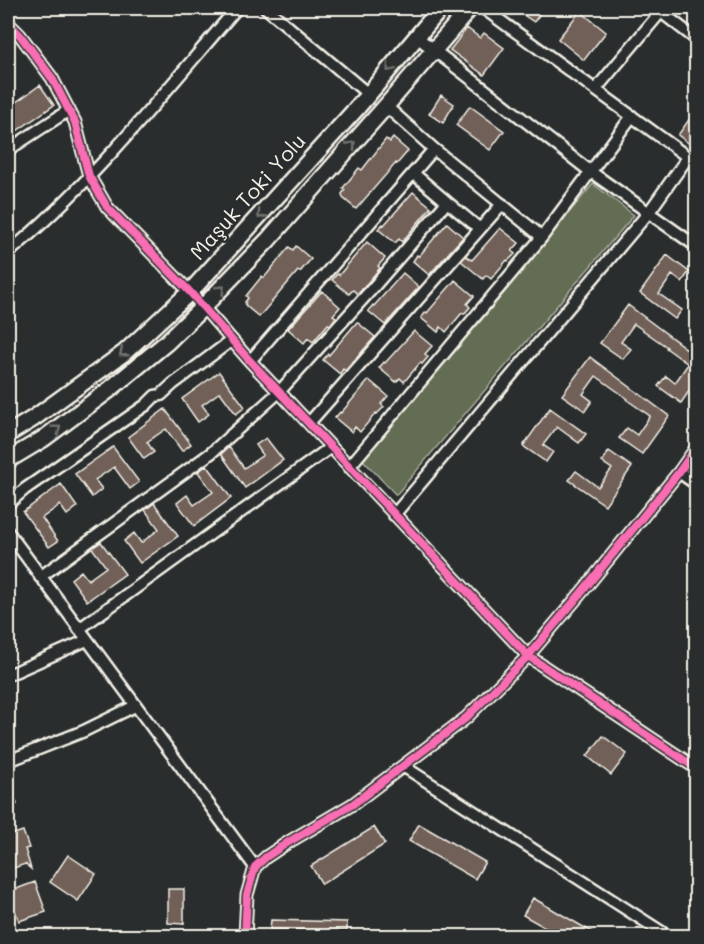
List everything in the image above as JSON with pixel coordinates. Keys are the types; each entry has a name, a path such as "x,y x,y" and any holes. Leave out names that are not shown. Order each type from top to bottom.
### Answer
{"main road":[{"name":"Maşuk Toki Yolu","path":"8,434 124,353 190,292 368,94 441,8"},
{"path":"8,460 43,439 109,390 166,343 203,307 268,240 470,8"}],"street":[{"path":"8,253 39,228 89,176 237,8"},
{"path":"266,8 368,94"},
{"path":"394,514 692,160 483,8"},
{"path":"596,89 660,9 696,39"},
{"path":"8,23 20,35 52,78 75,123 89,176 107,207 190,292 250,361 528,656 696,768"},
{"path":"417,37 591,172 696,246"},
{"path":"386,106 434,149 542,237"},
{"path":"8,150 69,110"},
{"path":"349,467 542,237 632,116"},
{"path":"250,361 434,149"},
{"path":"413,173 480,229"},
{"path":"40,577 211,453 279,392 447,202"},
{"path":"309,423 502,204"},
{"path":"8,504 25,489 146,405 155,396 161,395 232,340"},
{"path":"79,629 331,447"},
{"path":"245,936 248,895 255,867 266,856 353,804 466,718 528,656 679,472 696,448"},
{"path":"679,472 696,484"},
{"path":"8,532 255,867"},
{"path":"8,675 87,640"},
{"path":"8,760 84,731 135,706"},
{"path":"403,766 668,936"}],"green space":[{"path":"593,184 634,215 396,495 362,459"}],"building":[{"path":"513,8 544,8 534,22"},
{"path":"580,11 606,32 584,60 558,39"},
{"path":"467,28 480,38 484,33 504,48 484,75 450,50"},
{"path":"40,85 54,105 8,137 8,108"},
{"path":"441,95 454,104 443,123 429,114"},
{"path":"470,106 504,131 490,150 456,125"},
{"path":"696,110 696,149 678,135"},
{"path":"393,138 408,151 356,209 343,198 342,194 345,190 343,188 359,168 362,170 386,139 390,142"},
{"path":"413,192 431,207 402,242 399,239 395,243 378,229"},
{"path":"447,223 463,237 429,275 413,261"},
{"path":"500,228 519,243 512,251 515,254 491,279 486,275 483,279 461,261 466,256 472,260"},
{"path":"367,242 385,258 378,266 380,268 358,294 353,290 349,294 332,280"},
{"path":"296,246 311,259 259,317 246,306 245,302 248,298 246,296 289,247 293,250"},
{"path":"667,255 689,272 682,282 672,275 659,294 682,310 675,319 640,293"},
{"path":"403,273 419,287 385,325 368,311"},
{"path":"455,280 474,296 467,304 470,307 446,332 441,327 438,332 421,318"},
{"path":"322,291 340,307 333,315 336,317 330,325 328,324 313,342 308,338 304,343 288,329"},
{"path":"628,305 695,355 696,353 696,381 681,403 658,386 666,376 675,383 688,364 667,347 634,324 621,342 631,349 623,359 600,343"},
{"path":"357,322 375,337 340,374 323,360"},
{"path":"414,331 432,346 425,354 428,357 404,382 400,378 396,382 379,368"},
{"path":"590,357 669,416 642,454 619,438 627,428 637,435 650,416 628,399 596,376 583,394 592,401 585,411 562,395"},
{"path":"219,372 245,407 236,414 220,392 202,405 209,414 198,422 182,399"},
{"path":"369,380 388,396 381,404 384,407 360,432 355,427 352,432 335,418"},
{"path":"550,408 586,434 579,443 557,427 543,445 553,452 546,462 523,446"},
{"path":"165,409 191,444 182,451 166,429 147,442 154,452 144,459 128,437"},
{"path":"266,438 283,460 245,488 221,454 229,447 244,468 263,455 256,445"},
{"path":"113,447 139,482 130,489 114,467 95,480 102,489 92,497 75,474"},
{"path":"609,451 632,467 605,505 569,480 576,471 598,487 612,469 602,462"},
{"path":"207,465 231,498 194,526 177,503 187,495 194,505 213,492 198,472"},
{"path":"61,484 77,507 67,515 60,505 42,518 58,541 49,547 23,512"},
{"path":"154,503 178,536 140,563 124,541 134,533 141,543 159,529 145,510"},
{"path":"101,542 125,574 87,601 71,579 81,571 88,580 106,567 92,548"},
{"path":"603,736 627,754 611,775 587,756"},
{"path":"8,781 17,804 8,808"},
{"path":"419,824 485,862 475,879 409,841"},
{"path":"374,827 385,844 322,884 311,866"},
{"path":"23,831 29,848 25,849 31,869 25,864 8,870 8,836"},
{"path":"68,855 96,874 78,901 50,882"},
{"path":"35,882 46,912 19,921 8,892"},
{"path":"168,889 184,889 184,924 168,923"},
{"path":"533,898 599,936 560,936 523,915"},
{"path":"271,920 347,922 347,931 270,929"}],"cycle path":[{"path":"8,23 20,35 52,78 75,122 89,176 107,207 190,292 250,361 528,656 696,768"},
{"path":"245,936 247,895 255,867 287,843 353,804 466,718 528,656 679,472 696,448"}]}
